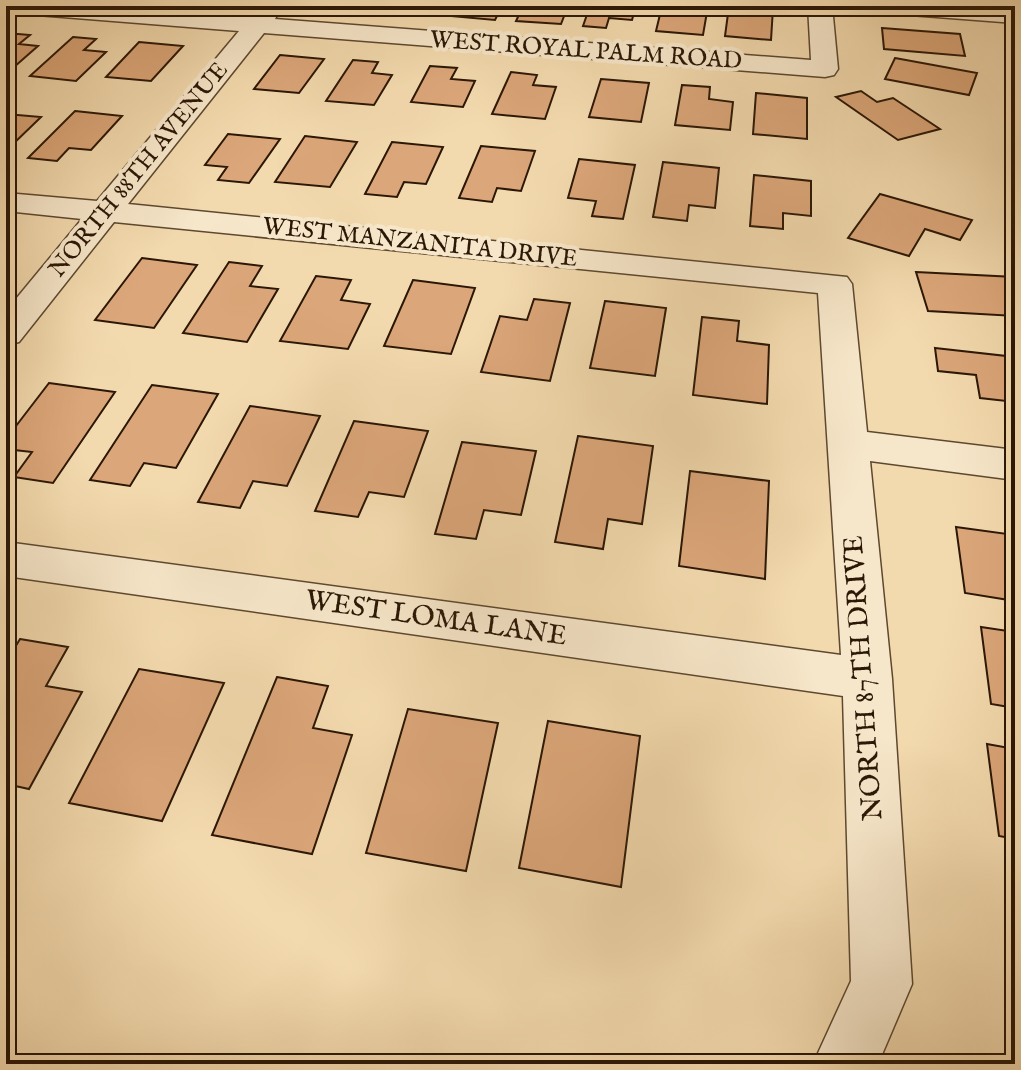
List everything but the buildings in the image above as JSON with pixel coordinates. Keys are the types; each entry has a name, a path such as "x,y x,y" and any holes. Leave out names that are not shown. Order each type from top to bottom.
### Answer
{"street":[{"name":"WEST ROYAL PALM ROAD","path":"12,6 265,16 825,69 820,6"},
{"path":"884,6 1015,16"},
{"name":"NORTH 88TH AVENUE","path":"6,334 265,16"},
{"name":"WEST MANZANITA DRIVE","path":"6,202 835,284"},
{"name":"NORTH 87TH DRIVE","path":"835,284 867,679 882,984 845,1064"},
{"path":"846,444 1015,465"},
{"name":"WEST LOMA LANE","path":"6,559 867,679"}]}
